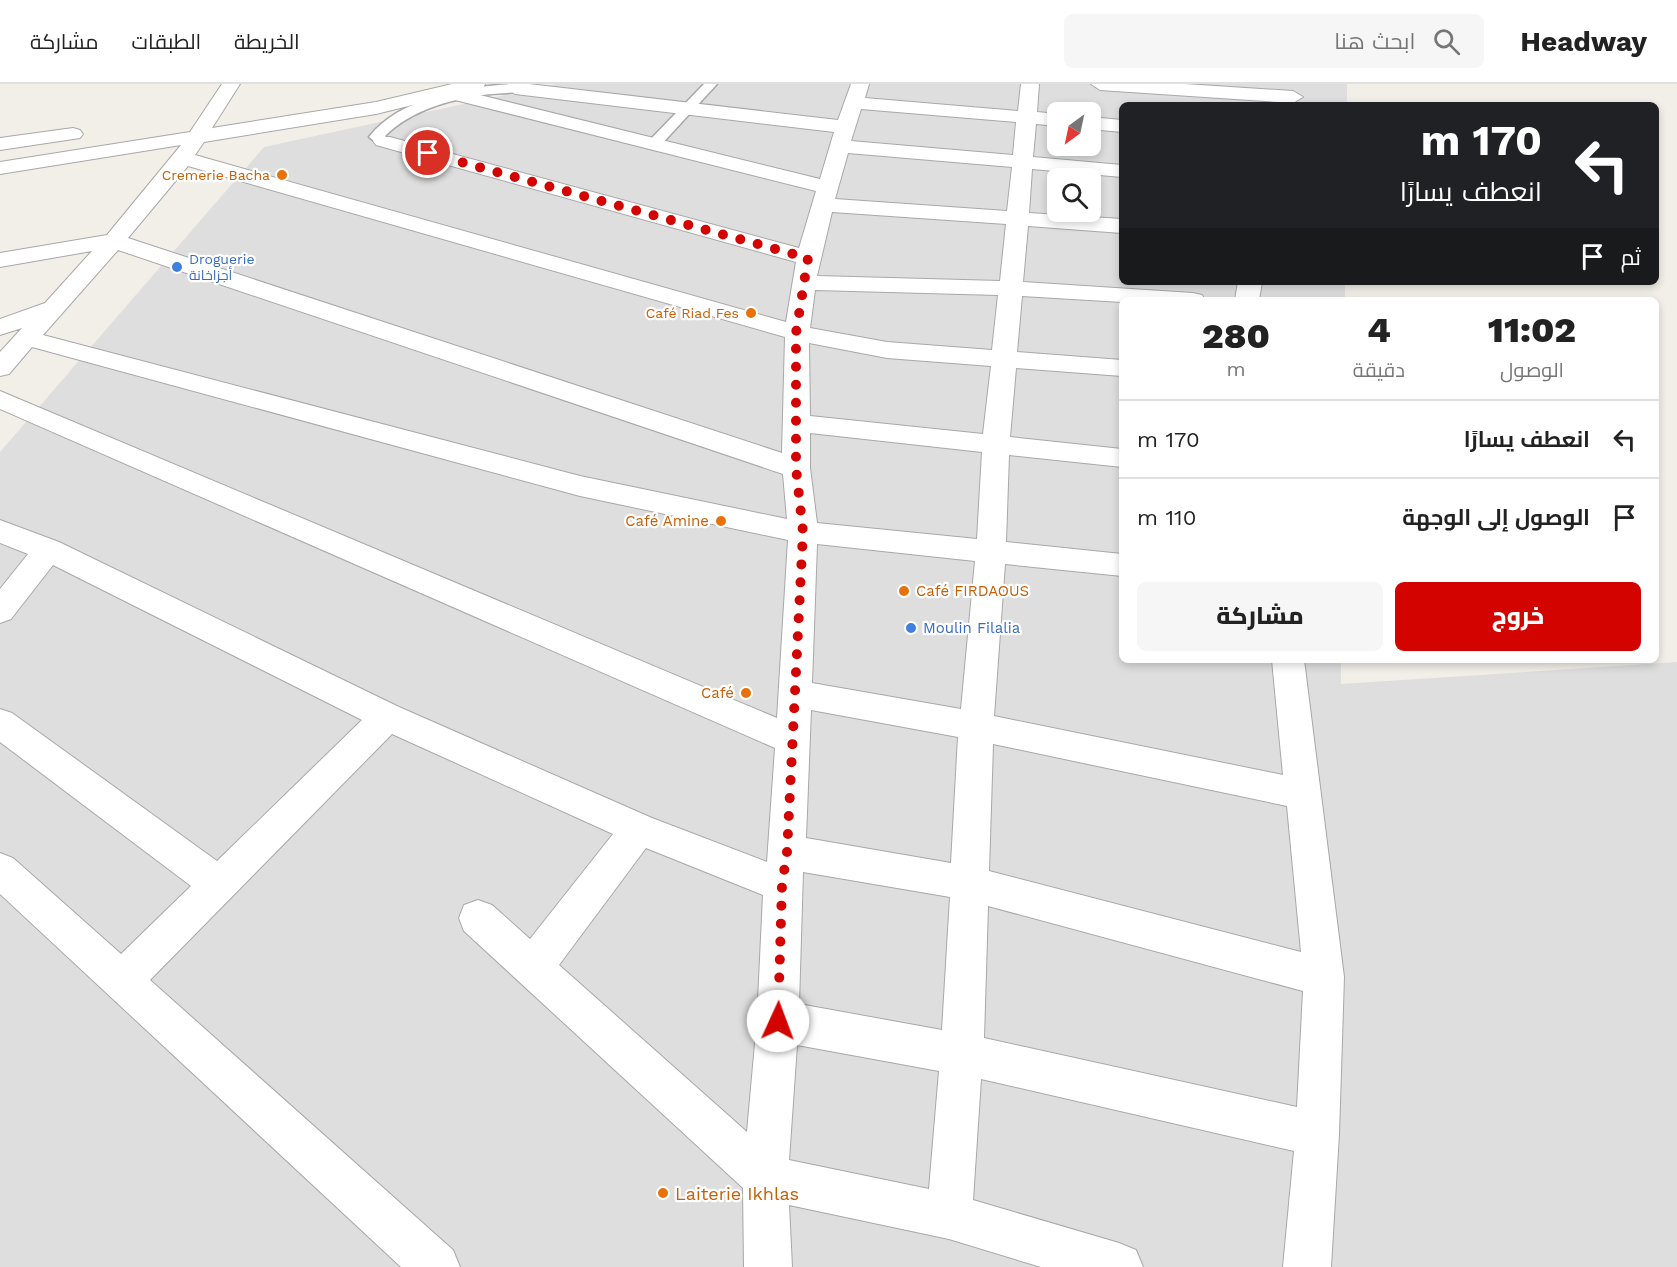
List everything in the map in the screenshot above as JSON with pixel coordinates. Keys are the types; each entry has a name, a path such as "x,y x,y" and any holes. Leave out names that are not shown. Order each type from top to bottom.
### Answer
{"street":[{"path":"214,113 231,84"},
{"path":"949,1216 962,1054 976,726 991,552 996,445 1030,84"},
{"path":"1100,84 1293,95"},
{"path":"515,88 689,109 1047,119"},
{"path":"0,168 195,126 376,108 469,90 825,196 1119,226"},
{"path":"0,368 51,308 114,241 183,158 195,126 214,113 238,109"},
{"path":"850,115 1021,162 1119,171"},
{"path":"768,1267 765,1178 778,1021 803,532 796,468 796,333 807,270 825,196 850,115"},
{"path":"1101,124 1119,126"},
{"path":"0,144 90,131"},
{"path":"383,141 807,270 1011,288 1148,297"},
{"path":"183,158 796,333 887,350 1119,368"},
{"path":"0,260 114,241 796,468"},
{"path":"0,328 51,308"},
{"path":"27,338 580,486 734,520 803,532 1119,565"},
{"path":"0,399 793,740"},
{"path":"797,423 1119,458"},
{"path":"0,531 48,550 387,717 639,829 785,869 968,883 1324,976"},
{"path":"0,610 48,550"},
{"path":"1288,663 1301,794 1324,976 1317,1134 1307,1267"},
{"path":"793,693 976,726 1301,794"},
{"path":"121,982 387,717"},
{"path":"0,723 219,884"},
{"path":"532,968 639,829"},
{"path":"0,870 436,1267"},
{"path":"478,918 765,1178 949,1216 1119,1267"},
{"path":"778,1021 962,1054 1317,1134"}],"lane":[{"path":"653,145 711,84"},
{"path":"383,141 376,137 392,123 469,90 515,88"}],"shaded area":[{"path":"556,84 1347,84 1347,102 1119,102 1119,285 1345,285 1345,297 1119,297 1119,663 1341,663 1341,684 1677,662 1677,1267 0,1267 0,452 264,147"}],"place":[{"name":"Cremerie Bacha","path":"282,175"},
{"name":"Droguerie أجزاخانة","path":"177,267"},
{"name":"Café Riad Fes","path":"751,313"},
{"name":"Café Amine","path":"721,521"},
{"name":"Café FIRDAOUS","path":"904,591"},
{"name":"Moulin Filalia","path":"911,628"},
{"name":"Café","path":"746,693"},
{"name":"Laiterie Ikhlas","path":"663,1193"}],"route":[{"path":"428,153 808,258 796,333 796,468 803,532 793,693 787,852 782,885 778,1021"}]}
